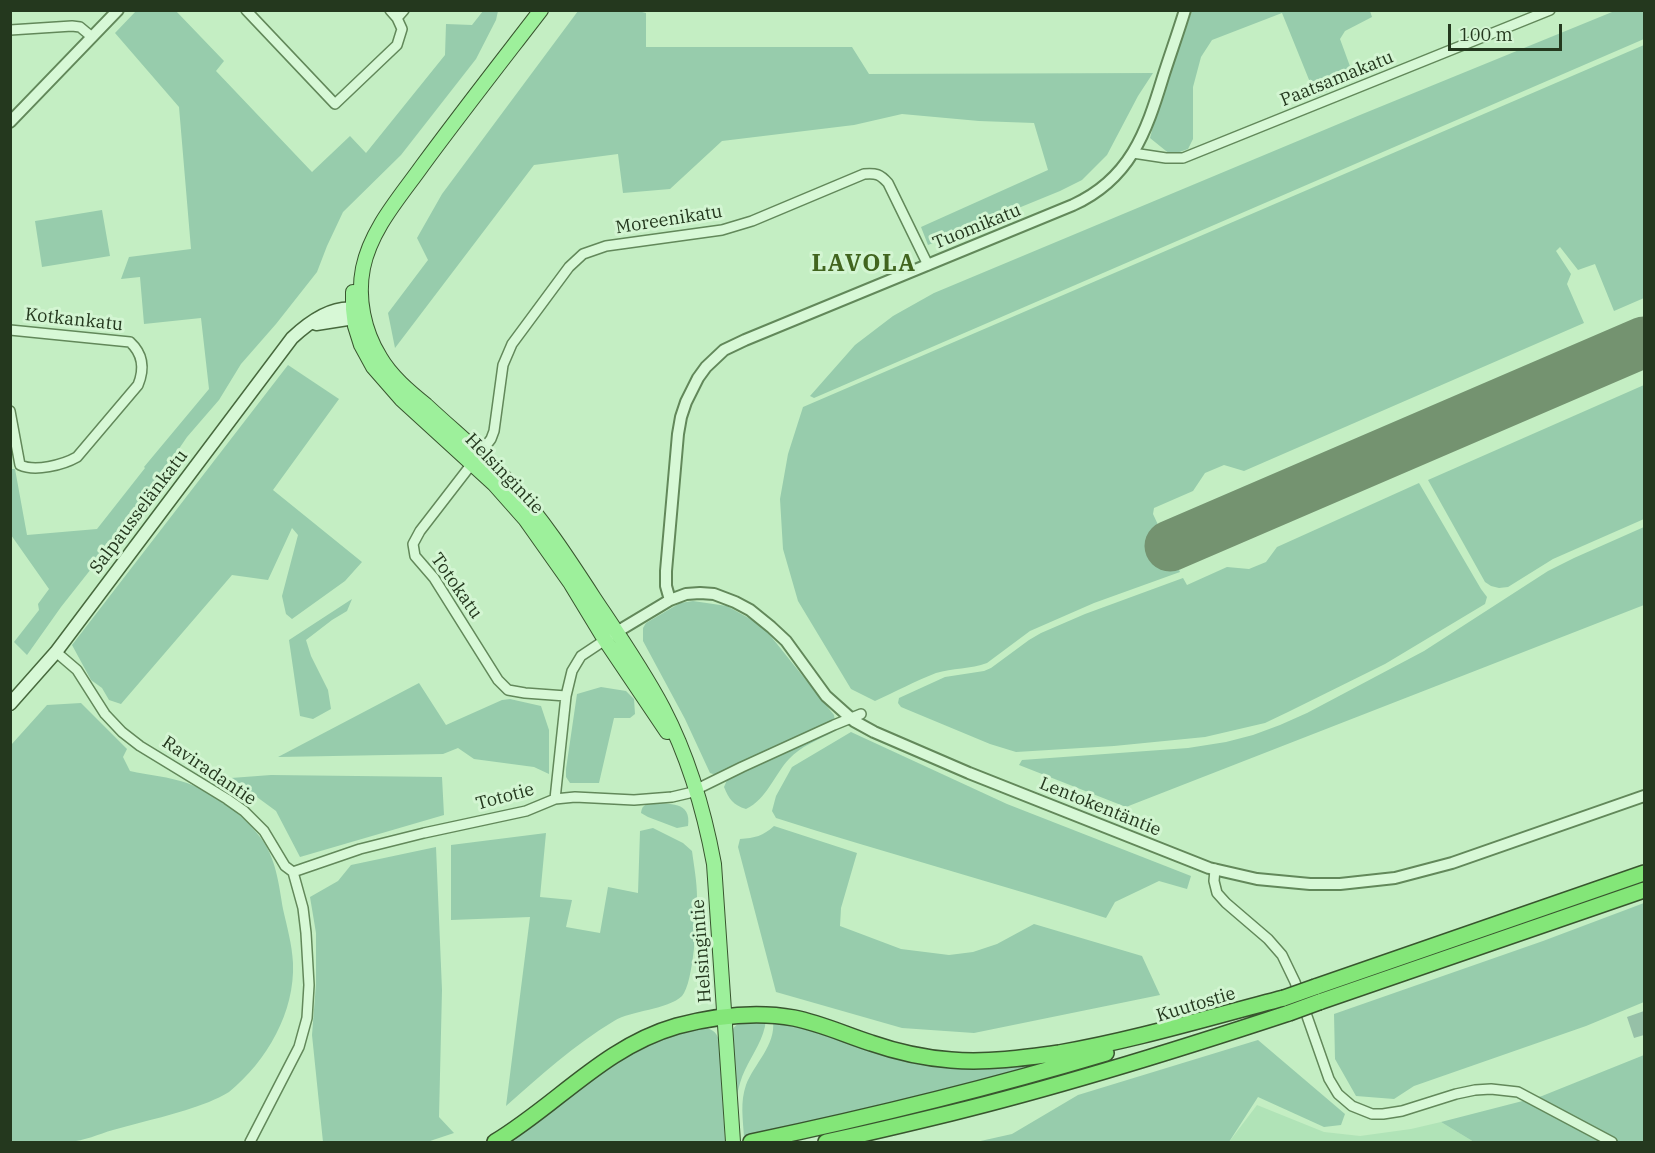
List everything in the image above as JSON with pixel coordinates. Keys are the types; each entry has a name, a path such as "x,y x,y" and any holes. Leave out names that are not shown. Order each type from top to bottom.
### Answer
{"highway":[{"name":"Kuutostie","path":"1317,995 1644,873"},
{"name":"Kuutostie","path":"751,1143 920,1104 1286,1005 1644,890"},
{"path":"495,1143 514,1131 597,1065 636,1041 676,1026 725,1016 748,1014 794,1018 912,1055 976,1061 1019,1059 1087,1048 1286,1005"},
{"name":"Kuutostie","path":"826,1143 952,1113 1173,1050 1286,1005"},
{"path":"849,1143 952,1113"}],"main road":[{"name":"Helsingintie","path":"541,10 389,212 375,236 364,265 357,313 389,369 477,459 530,507 569,559 611,636 662,705 696,790 714,864 733,1143"},
{"name":"Salpausselänkatu","path":"10,704 56,652 292,338 310,322 338,310 357,313"}],"street":[{"path":"10,122 118,10"},
{"path":"246,10 335,104 397,45 402,29 401,14 390,10"},
{"name":"Tuomikatu","path":"670,600 666,586 666,571 681,417 686,402 702,373 715,358 745,340 1084,200 1102,189 1134,153 1146,129 1185,10"},
{"name":"Paatsamakatu","path":"1134,153 1184,158 1550,10"},
{"path":"10,30 72,26 80,27 92,37"},
{"name":"Moreenikatu","path":"477,459 495,432 501,375 512,344 569,267 584,254 606,246 722,230 752,221 864,174 874,173 881,175 888,183 928,265"},
{"name":"Kotkankatu","path":"10,330 130,342 141,356 143,373 131,394 76,457 66,463 45,467 20,465 10,411"},
{"name":"Totokatu","path":"477,459 420,531 413,544 415,556 434,578 498,680 508,690 566,696"},
{"name":"Lentokentäntie","path":"611,636 670,600 686,594 714,594 750,610 771,627 786,641 826,696 856,716 874,732 1084,819 1215,869 1257,879 1310,884 1340,884 1395,878 1452,863 1644,796"},
{"name":"Tototie","path":"293,872 360,849 526,811 555,799 566,696 572,671 581,657 611,636"},
{"name":"Raviradantie","path":"56,652 77,670 105,714 122,732 140,746 244,811 264,831 285,866 293,872 303,908 306,933 309,985 307,1018 299,1047 250,1143"},
{"path":"555,799 575,797 634,800 672,797 696,790 856,716"},
{"path":"1215,869 1214,881 1217,894 1268,939 1282,955 1295,982 1329,1079 1338,1094 1352,1106 1372,1114 1392,1113 1456,1094 1505,1090 1518,1092 1612,1143"}],"green space":[{"path":"634,10 646,13 646,47 852,47 869,74 1153,73 1138,96 1107,155 1082,180 928,245 921,227 1048,170 1034,123 902,114 854,125 722,141 670,189 623,193 618,154 534,165 395,348 388,313 428,260 417,238 442,194 578,11"},
{"path":"1617,10 1644,11 1644,39 814,398 810,396 855,345 893,316 934,293"},
{"path":"136,11 176,11 224,61 216,71 312,172 350,136 366,153 445,55 446,24 472,25 483,11 498,11 496,20 476,59 401,155 343,212 317,272 241,364 219,400 187,437 136,512 61,607 27,655 14,642 39,610 38,604 49,589 11,535 11,469 15,469 27,535 97,529 144,467 209,389 201,318 144,324 140,277 121,279 129,257 191,249 179,107 115,33"},
{"path":"1192,11 1370,11 1372,17 1345,31 1340,39 1351,69 1339,85 1316,97 1282,13 1212,40 1201,57 1193,87 1193,139 1188,149 1171,155 1150,138 1158,108"},
{"path":"1644,45 1644,298 1614,311 1595,264 1578,270 1560,247 1556,251 1571,274 1567,284 1584,323 1244,471 1224,465 1205,473 1193,491 1154,508 1153,514 1180,572 1094,603 1030,631 987,663 936,673 875,701 851,689 798,601 783,549 780,499 788,454 803,407"},
{"path":"102,210 110,256 42,267 35,221"},
{"path":"288,365 339,399 273,490 362,562 345,581 292,619 286,614 282,596 298,535 292,528 268,580 232,575 121,704 109,700 102,688 91,680 72,645"},
{"path":"1644,385 1644,519 1553,559 1508,587 1499,588 1485,582 1428,480"},
{"path":"1419,483 1487,597 1485,604 1385,664 1265,723 1205,737 1016,752 990,744 901,707 898,703 899,698 945,677 991,668 1041,633 1085,614 1183,578 1187,585 1227,567 1249,569 1266,562 1277,547"},
{"path":"1644,527 1644,605 1126,807 1019,765 1022,760 1188,748 1226,742 1280,725 1424,651 1548,571"},
{"path":"352,599 347,611 306,640 311,656 328,690 331,709 313,719 300,716 289,640"},
{"path":"693,601 727,606 754,621 769,634 834,715 835,722 716,775 710,773 685,719 643,641 643,628 646,623 680,603"},
{"path":"419,683 446,725 502,700 510,699 541,706 549,730 549,774 534,767 474,759 458,748 443,754 278,757"},
{"path":"601,687 626,691 634,699 635,714 630,718 614,718 599,783 570,783 566,777 566,769 577,694"},
{"path":"81,703 127,749 123,757 130,771 180,781 207,792 237,812 260,837 270,853 278,881 292,949 292,981 284,1017 276,1034 255,1066 227,1093 185,1110 80,1140 40,1144 11,1142 11,745 47,705"},
{"path":"830,730 833,732 794,754 765,793 753,805 746,809 738,806 730,798 724,787 727,780"},
{"path":"851,732 1007,804 1191,876 1187,889 1159,881 1115,902 1106,918 776,818 772,811 776,796 792,767"},
{"path":"271,775 442,777 444,815 300,857 276,811 231,778"},
{"path":"651,803 672,804 683,808 688,818 688,826 677,828 641,813 644,806"},
{"path":"774,826 857,853 841,908 840,926 901,949 949,955 973,952 997,944 1034,924 1142,956 1160,995 974,1033 902,1028 776,992 738,847 740,839 758,836"},
{"path":"653,828 683,843 692,851 697,897 694,949 686,989 676,1001 621,1017 599,1030 558,1061 506,1106 530,917 451,920 451,845 546,833 540,897 572,900 566,927 600,933 608,887 638,893 640,831"},
{"path":"436,847 442,990 439,1117 454,1133 427,1142 323,1142 312,1035 316,984 316,933 310,897 338,881 351,865"},
{"path":"1644,903 1644,1002 1586,1026 1414,1086 1394,1099 1356,1096 1335,1059 1334,1014"},
{"path":"1644,1011 1644,1035 1634,1038 1627,1017"},
{"path":"766,1020 761,1040 740,1082 737,1095 735,1095 732,1031 742,1022"},
{"path":"773,1021 786,1022 902,1058 1037,1062 1038,1066 744,1137 742,1111 744,1091 768,1046"},
{"path":"702,1028 713,1031 719,1040 725,1141 506,1142 600,1070 660,1037"},
{"path":"1258,1040 1345,1114 1341,1125 1324,1127 1258,1097 1229,1142 976,1142 1012,1134 1078,1095"},
{"path":"1644,1055 1644,1142 1474,1142 1441,1122 1542,1096"},
{"path":"1257,1105 1324,1132 1360,1136 1441,1122 1474,1142 1229,1142"}],"runway":[{"path":"1170,546 1644,342"}],"district":[{"name":"LAVOLA","path":"864,264"}]}
